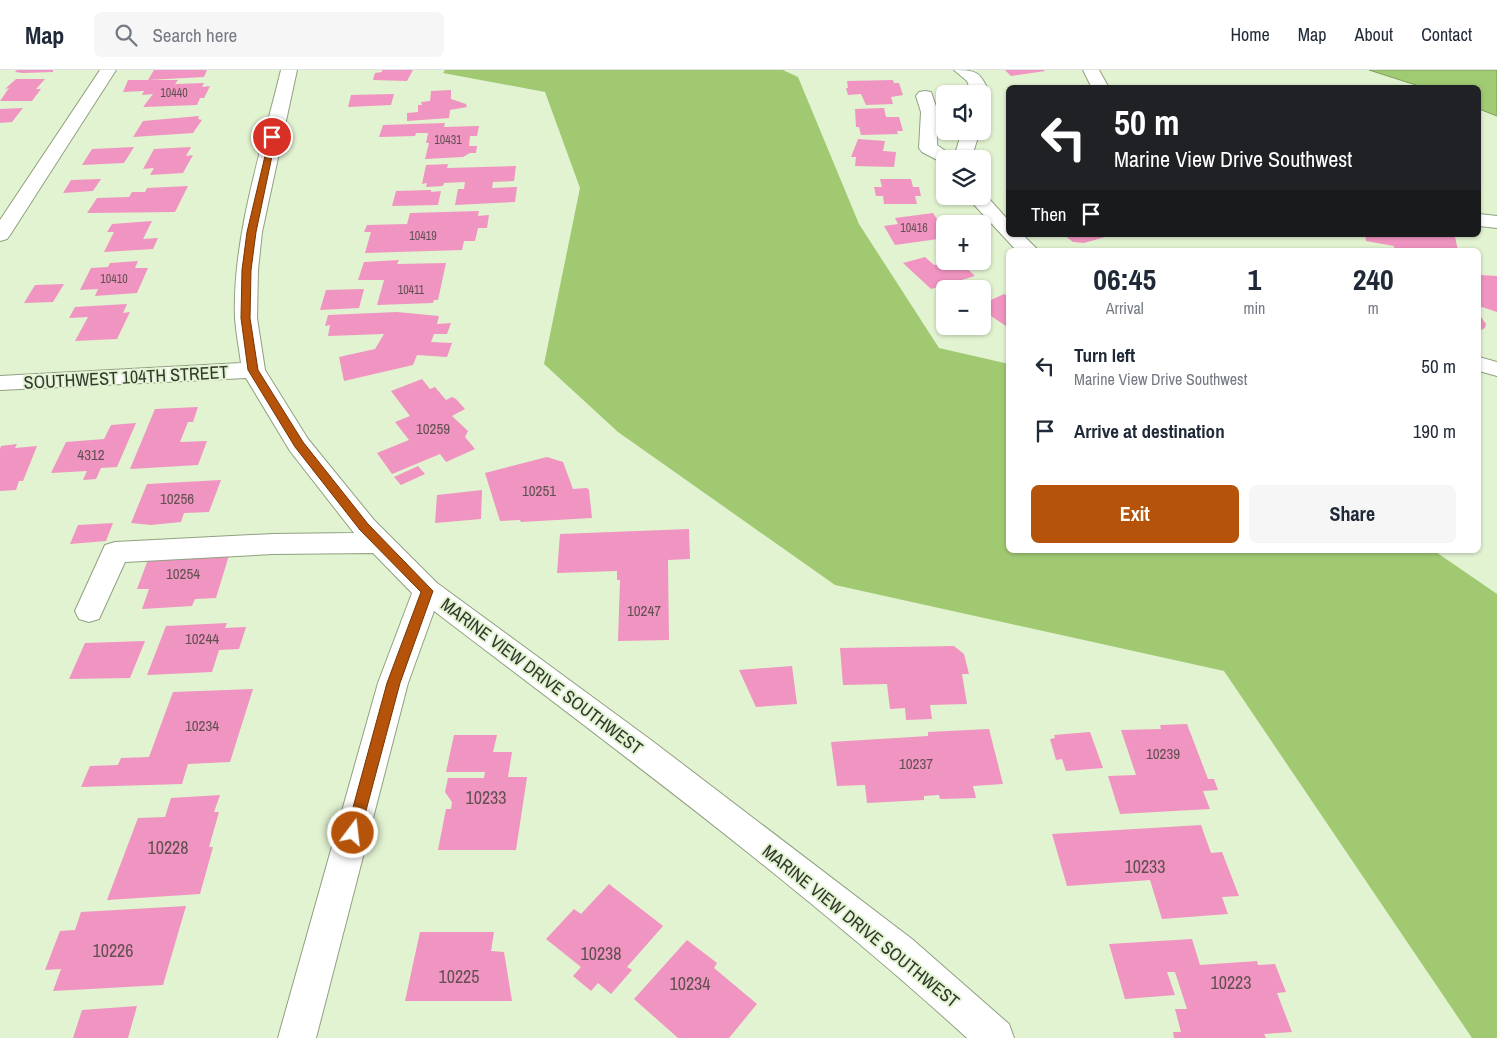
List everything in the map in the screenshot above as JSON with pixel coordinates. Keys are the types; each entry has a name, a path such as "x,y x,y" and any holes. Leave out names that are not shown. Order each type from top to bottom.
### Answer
{"street":[{"path":"0,235 108,70"},
{"name":"MARINE VIEW DRIVE SOUTHWEST","path":"289,70 252,232 248,260 246,318 253,370 299,445 364,527 428,591 640,750 891,946 995,1038"},
{"path":"962,70 974,78 977,85"},
{"path":"1091,70 1099,85"},
{"path":"925,96 931,118 926,138 928,148 936,153"},
{"path":"984,205 1006,230"},
{"path":"1481,220 1497,222"},
{"path":"1013,237 1026,248"},
{"path":"1481,365 1497,369"},
{"name":"SOUTHWEST 104TH STREET","path":"0,383 253,370"},
{"path":"89,611 115,552 274,544 380,543"},
{"path":"297,1038 393,683 428,591"}],"shaded area":[{"path":"445,70 783,70 798,77 859,224 939,348 1006,363 1006,553 1437,553 1497,594 1497,1038 1472,1038 1224,671 835,585 618,432 544,364 580,188 545,92 443,73"},
{"path":"1369,70 1497,70 1497,116 1481,110 1481,85 1416,85"}],"building":[{"path":"17,70 53,70 53,72 15,72"},
{"path":"154,70 207,70 204,77 148,80"},
{"path":"382,70 413,70 407,81 373,80 375,73 382,72"},
{"path":"1005,70 1044,70 1045,71 1011,76"},
{"path":"16,79 45,79 36,89 41,89 32,101 0,101 9,88 5,89"},
{"path":"128,80 178,80 175,84 204,83 202,87 210,86 204,98 200,98 197,105 143,107 153,94 142,95 144,91 123,92"},
{"path":"893,80 894,83 899,83 903,95 891,97 893,104 866,105 861,94 848,95 846,88 848,88 847,81"},
{"path":"451,90 451,99 466,104 467,107 450,110 449,118 407,121 407,113 418,112 418,105 422,105 421,102 430,101 431,91"},
{"path":"394,94 391,105 348,107 351,95"},
{"path":"23,108 12,122 0,123 0,109"},
{"path":"884,108 886,117 899,117 903,131 897,131 898,134 861,135 859,127 856,127 855,109"},
{"path":"199,116 198,119 202,120 193,133 133,137 143,121"},
{"path":"445,123 444,127 479,126 477,136 470,136 469,146 477,146 476,153 470,153 463,157 425,159 429,143 426,143 428,133 416,133 415,136 379,137 383,125"},
{"path":"858,139 885,141 883,151 896,152 894,167 855,166 856,157 851,157"},
{"path":"134,147 124,163 82,165 92,149"},
{"path":"191,147 186,156 193,155 183,173 150,175 154,168 143,169 154,149"},
{"path":"448,164 447,168 516,166 514,181 493,182 492,188 517,187 515,202 455,205 458,189 464,189 465,182 444,183 443,186 426,187 427,183 422,184 426,165"},
{"path":"101,179 93,191 63,193 71,180"},
{"path":"880,179 911,179 913,187 919,187 921,196 915,196 917,204 884,204 883,196 876,196 874,187 882,187"},
{"path":"188,186 175,212 87,213 97,198 129,197 132,192 145,192 147,188"},
{"path":"431,190 431,192 441,191 438,205 392,206 396,191"},
{"path":"479,211 478,216 489,215 487,228 478,228 475,241 464,241 462,250 365,253 371,232 364,232 367,225 407,224 410,213"},
{"path":"933,213 936,218 936,239 895,245 884,226 898,224 895,218"},
{"path":"152,221 143,239 158,238 153,249 104,252 114,232 107,232 112,224"},
{"path":"1067,237 1105,237 1084,243 1073,242"},
{"path":"1365,237 1455,237 1458,248 1394,248 1394,246 1366,241"},
{"path":"925,257 936,265 936,270 969,270 975,276 961,280 936,280 936,288 931,289 903,263"},
{"path":"399,260 397,264 446,263 438,300 434,300 433,303 377,305 384,280 358,280 364,262"},
{"path":"138,261 135,268 148,268 137,293 95,296 98,289 80,290 91,268 108,267 110,263"},
{"path":"1481,275 1497,276 1497,312 1481,307"},
{"path":"64,284 53,302 24,303 35,285"},
{"path":"364,289 359,308 320,310 326,290"},
{"path":"1004,294 1006,295 1006,326 991,316 991,300"},
{"path":"127,304 123,313 130,312 117,339 75,341 88,317 69,318 75,307"},
{"path":"397,312 439,316 437,324 451,323 447,334 434,334 431,342 452,343 447,357 417,355 413,365 344,381 339,357 375,349 384,334 328,336 330,325 325,326 328,315"},
{"path":"1481,317 1486,324 1485,328 1481,330"},
{"path":"422,379 430,389 435,387 446,400 452,397 456,399 465,409 452,416 468,431 465,437 475,449 446,462 440,454 392,474 377,453 409,440 395,422 410,416 391,391"},
{"path":"198,407 193,422 188,422 180,442 207,441 198,465 130,469 155,409"},
{"path":"136,423 117,467 101,468 96,479 83,480 87,471 51,473 66,442 104,439 111,425"},
{"path":"17,444 15,448 37,446 23,481 19,481 16,490 0,491 1,446"},
{"path":"547,457 563,462 573,489 587,488 589,490 592,518 521,522 520,520 500,521 485,473"},
{"path":"418,466 425,474 401,485 394,477"},
{"path":"221,480 209,512 184,513 181,522 151,525 131,523 147,484"},
{"path":"482,490 481,519 435,523 437,495"},
{"path":"113,523 106,541 70,544 78,525"},
{"path":"689,529 690,559 668,560 669,640 618,641 620,580 617,580 617,571 557,573 560,534"},
{"path":"230,552 216,598 195,599 192,606 142,609 149,589 137,589 149,557"},
{"path":"227,623 225,628 246,627 239,649 219,650 212,672 147,675 166,626"},
{"path":"145,641 130,678 69,679 85,643"},
{"path":"954,646 964,654 969,674 962,674 967,704 930,705 932,719 906,720 905,708 890,709 887,684 843,685 840,648"},
{"path":"792,666 797,704 756,707 739,670"},
{"path":"253,689 230,762 188,764 182,784 81,787 90,766 118,765 121,758 149,757 173,692"},
{"path":"1187,724 1208,779 1214,779 1218,790 1203,791 1210,809 1120,814 1108,776 1136,775 1121,730 1161,729 1160,725"},
{"path":"989,729 1003,784 973,786 976,798 940,799 939,795 924,796 924,800 867,803 865,785 837,786 831,742 928,736 928,732"},
{"path":"1090,732 1103,768 1066,771 1062,759 1056,760 1050,739 1055,738 1054,735"},
{"path":"454,735 497,735 493,752 512,752 508,777 527,777 516,850 438,850 446,809 451,809 452,802 445,792 448,778 484,778 485,772 446,772"},
{"path":"220,795 214,812 219,812 209,847 213,847 200,894 107,900 138,818 165,817 171,798"},
{"path":"1201,825 1211,853 1222,852 1239,896 1222,897 1228,914 1162,919 1150,880 1067,886 1052,834"},
{"path":"609,884 663,926 627,967 632,970 611,994 598,983 591,991 573,976 581,967 546,939 574,909 581,914"},
{"path":"186,906 163,985 53,991 61,969 45,970 60,931 75,930 81,912"},
{"path":"420,932 494,932 491,951 504,952 512,1001 405,1001"},
{"path":"1192,939 1200,965 1257,961 1258,965 1275,964 1286,992 1277,993 1292,1032 1264,1034 1266,1038 1174,1038 1173,1032 1181,1032 1175,1009 1187,1009 1175,972 1167,972 1175,995 1125,999 1109,944"},
{"path":"687,940 717,963 714,968 757,1004 729,1038 678,1038 634,999"},
{"path":"137,1006 128,1038 73,1038 82,1010"}],"route":[{"path":"272,137 252,232 247,270 246,318 253,370 299,445 364,527 428,591 393,683 353,833"}]}
